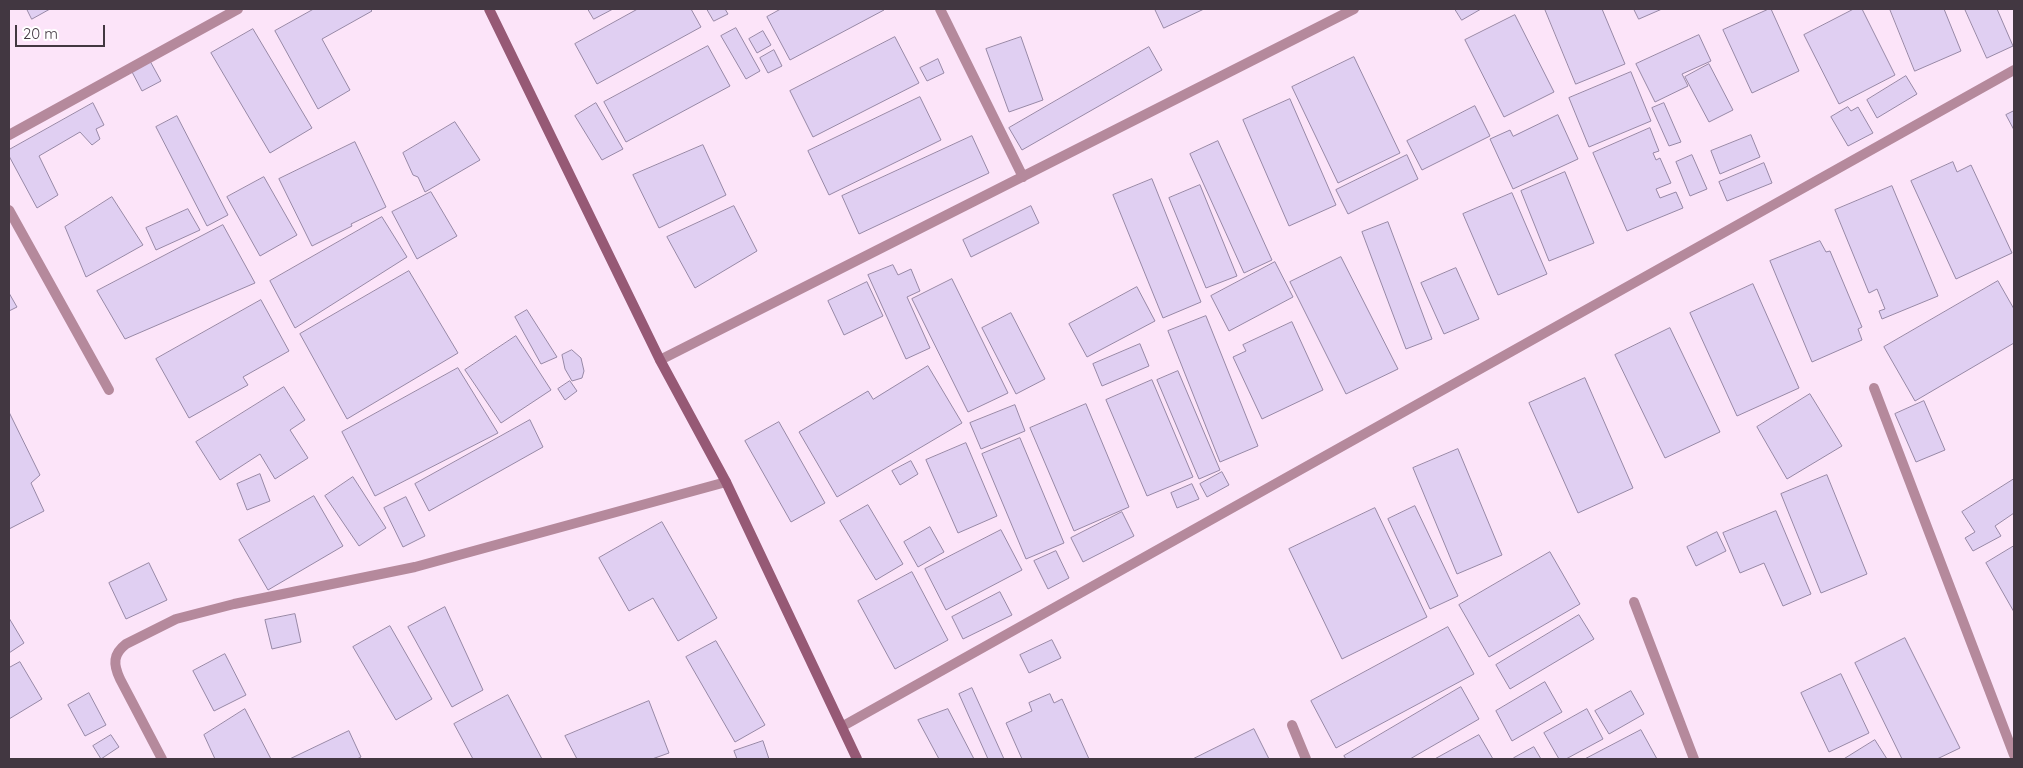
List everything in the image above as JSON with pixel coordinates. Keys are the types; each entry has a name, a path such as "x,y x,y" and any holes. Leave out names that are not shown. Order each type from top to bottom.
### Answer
{"main road":[{"path":"489,9 660,360 726,482 857,759"}],"street":[{"path":"9,135 238,9"},
{"path":"940,9 1023,177"},
{"path":"660,360 1354,9"},
{"path":"843,726 2014,70"},
{"path":"9,210 109,390"},
{"path":"1874,388 2014,755"},
{"path":"162,759 120,679 114,658 126,644 176,619 234,604 415,567 726,482"},
{"path":"1634,602 1694,759"},
{"path":"1292,725 1306,759"}],"building":[{"path":"27,9 50,9 32,19"},
{"path":"314,9 370,9 372,11 322,39 350,90 318,109 275,31"},
{"path":"588,9 613,9 594,19"},
{"path":"638,9 691,9 701,27 597,84 575,44"},
{"path":"707,9 725,9 728,14 714,21"},
{"path":"781,9 884,10 790,60 767,17"},
{"path":"1155,9 1204,9 1164,28"},
{"path":"1455,9 1481,9 1462,20"},
{"path":"1545,9 1602,9 1625,64 1576,84"},
{"path":"1634,9 1662,9 1639,19"},
{"path":"1771,9 1799,71 1752,93 1723,30"},
{"path":"1854,9 1862,9 1895,75 1839,104 1804,35"},
{"path":"1890,9 1944,9 1961,51 1915,71"},
{"path":"1965,9 1997,9 2013,46 1987,58"},
{"path":"1515,15 1554,92 1504,117 1465,40"},
{"path":"736,28 760,71 746,79 721,36"},
{"path":"253,29 312,128 270,153 211,53"},
{"path":"763,31 771,45 757,53 749,39"},
{"path":"1699,35 1711,61 1682,74 1688,86 1655,102 1636,64"},
{"path":"895,37 919,83 813,137 790,91"},
{"path":"1021,37 1043,100 1009,112 986,49"},
{"path":"708,46 730,86 626,142 604,102"},
{"path":"1149,47 1162,70 1022,150 1009,128"},
{"path":"774,50 782,66 768,73 760,58"},
{"path":"1354,57 1400,153 1338,183 1292,87"},
{"path":"938,59 944,73 927,81 920,68"},
{"path":"150,61 161,81 142,91 131,70"},
{"path":"1709,64 1733,110 1709,122 1685,77"},
{"path":"1631,72 1651,121 1589,147 1569,98"},
{"path":"1906,76 1917,94 1877,118 1867,100"},
{"path":"920,97 941,140 829,195 808,151"},
{"path":"1290,99 1336,205 1289,226 1243,120"},
{"path":"93,103 104,125 96,129 100,139 92,145 80,132 39,156 58,195 37,208 9,156 9,150"},
{"path":"596,103 623,149 602,160 575,116"},
{"path":"1664,103 1681,142 1669,146 1652,108"},
{"path":"1475,106 1490,136 1422,170 1407,141"},
{"path":"1848,107 1851,111 1858,107 1873,133 1848,146 1831,117"},
{"path":"2014,111 2014,130 2006,115"},
{"path":"1558,115 1578,159 1513,189 1490,139 1510,130 1513,136"},
{"path":"177,116 228,215 207,226 156,127"},
{"path":"455,122 480,160 425,192 418,177 413,175 403,153"},
{"path":"1650,128 1659,151 1653,153 1656,160 1660,158 1671,183 1656,189 1660,198 1676,192 1683,208 1627,231 1593,153"},
{"path":"1751,135 1760,157 1720,174 1711,151"},
{"path":"972,136 989,173 859,234 842,196"},
{"path":"1218,141 1272,260 1244,273 1190,154"},
{"path":"355,142 386,207 312,246 279,179"},
{"path":"703,145 726,195 659,228 633,175"},
{"path":"1407,155 1418,179 1348,214 1336,190"},
{"path":"1692,155 1707,189 1690,196 1676,162"},
{"path":"1953,162 1957,172 1971,165 2012,253 1956,279 1911,181"},
{"path":"1764,163 1772,183 1727,201 1719,182"},
{"path":"1565,172 1594,243 1549,261 1521,191"},
{"path":"264,177 297,235 260,256 227,197"},
{"path":"1152,179 1201,302 1163,318 1113,195"},
{"path":"1200,185 1237,276 1206,288 1169,198"},
{"path":"1892,186 1938,296 1882,319 1879,311 1885,309 1877,289 1869,293 1835,210"},
{"path":"431,192 457,236 417,259 392,212"},
{"path":"1512,193 1547,274 1498,295 1463,214"},
{"path":"112,197 143,245 86,277 65,227"},
{"path":"734,206 757,251 695,288 667,237"},
{"path":"1031,206 1039,223 971,257 963,240"},
{"path":"188,209 200,230 156,250 146,228"},
{"path":"382,217 407,257 295,328 270,281"},
{"path":"1388,222 1432,339 1406,349 1362,232"},
{"path":"223,225 255,283 125,339 97,291"},
{"path":"1820,241 1826,252 1830,251 1862,327 1858,329 1862,340 1812,362 1770,261"},
{"path":"1341,257 1398,369 1346,394 1290,282"},
{"path":"1275,262 1293,297 1229,331 1211,296"},
{"path":"893,265 898,275 911,269 920,291 907,297 930,348 906,359 868,275"},
{"path":"1456,268 1479,319 1444,334 1421,283"},
{"path":"409,271 458,353 347,419 300,334"},
{"path":"952,279 1008,393 968,412 912,299"},
{"path":"1998,281 2014,309 2014,343 1915,401 1884,347"},
{"path":"867,282 883,316 844,335 828,301"},
{"path":"1753,284 1799,388 1737,416 1690,313"},
{"path":"1137,287 1155,321 1087,357 1069,324"},
{"path":"9,293 17,307 9,311"},
{"path":"261,300 289,351 243,377 248,385 189,418 156,359"},
{"path":"527,310 557,357 541,364 515,317"},
{"path":"1011,313 1045,379 1016,394 982,328"},
{"path":"1206,316 1258,446 1220,462 1168,331"},
{"path":"1292,322 1323,390 1262,419 1233,357 1246,351 1243,345"},
{"path":"1670,328 1720,432 1665,458 1615,355"},
{"path":"516,336 551,390 501,423 465,370"},
{"path":"1140,344 1149,366 1102,386 1093,364"},
{"path":"572,350 581,358 584,371 582,378 572,381 565,369 562,355"},
{"path":"928,366 962,423 837,497 799,432 868,391 873,399"},
{"path":"458,368 498,433 375,496 342,432"},
{"path":"1178,371 1220,470 1199,479 1157,380"},
{"path":"1585,378 1633,488 1578,513 1529,403"},
{"path":"1152,380 1193,477 1147,496 1106,400"},
{"path":"570,381 577,391 565,400 558,389"},
{"path":"284,387 305,420 290,430 308,458 275,479 260,454 220,480 196,442"},
{"path":"1810,394 1842,446 1787,479 1757,427"},
{"path":"1924,401 1945,450 1916,462 1895,414"},
{"path":"1086,404 1129,507 1074,531 1030,428"},
{"path":"1015,405 1025,431 981,449 970,423"},
{"path":"9,412 40,475 31,483 44,511 9,529"},
{"path":"530,420 543,447 429,511 415,484"},
{"path":"779,422 825,503 791,522 745,441"},
{"path":"1020,438 1064,543 1026,559 982,454"},
{"path":"966,443 997,516 958,533 926,460"},
{"path":"1458,449 1502,555 1457,574 1413,468"},
{"path":"911,461 918,474 900,485 892,471"},
{"path":"1222,472 1229,485 1207,497 1200,484"},
{"path":"260,474 270,501 247,510 237,484"},
{"path":"1827,475 1867,574 1821,593 1781,494"},
{"path":"353,477 386,528 359,546 325,496"},
{"path":"2014,479 2014,513 1995,526 2001,536 1973,551 1965,538 1975,532 1962,512"},
{"path":"1192,484 1199,499 1177,508 1171,493"},
{"path":"314,496 343,546 268,590 239,540"},
{"path":"406,497 425,536 403,547 384,508"},
{"path":"868,505 903,564 876,580 840,521"},
{"path":"1415,506 1458,596 1430,609 1388,519"},
{"path":"1375,508 1427,617 1342,659 1289,549"},
{"path":"1776,511 1811,594 1783,606 1764,563 1740,573 1723,533"},
{"path":"1122,512 1134,536 1083,562 1071,538"},
{"path":"662,522 717,618 678,641 653,598 629,611 599,558"},
{"path":"930,527 944,552 918,567 904,542"},
{"path":"1001,530 1022,570 946,610 925,569"},
{"path":"1717,532 1726,551 1696,566 1687,547"},
{"path":"2014,546 2014,612 1986,563"},
{"path":"1056,551 1069,578 1048,589 1034,561"},
{"path":"1550,552 1580,604 1489,657 1459,605"},
{"path":"149,563 167,600 126,619 109,583"},
{"path":"912,572 948,640 895,669 858,601"},
{"path":"1000,592 1012,615 963,639 952,617"},
{"path":"445,607 483,690 452,707 408,627"},
{"path":"295,614 301,642 272,649 265,620"},
{"path":"1579,615 1594,639 1510,689 1496,665"},
{"path":"9,618 24,643 9,653"},
{"path":"390,626 432,699 396,720 353,647"},
{"path":"1448,627 1474,674 1336,748 1311,701"},
{"path":"1905,638 1960,748 1937,759 1902,759 1855,663"},
{"path":"1052,640 1061,658 1029,673 1020,655"},
{"path":"716,641 765,725 735,742 686,657"},
{"path":"225,654 246,695 214,711 193,671"},
{"path":"20,662 42,699 9,719 9,668"},
{"path":"1841,674 1869,733 1829,752 1801,693"},
{"path":"1545,682 1562,712 1512,741 1496,711"},
{"path":"1461,687 1479,719 1410,759 1346,759 1344,756"},
{"path":"972,688 1004,759 988,759 959,694"},
{"path":"1631,691 1644,714 1609,734 1595,711"},
{"path":"89,693 106,725 85,736 68,705"},
{"path":"1050,694 1054,703 1062,699 1089,759 1022,759 1006,723 1032,711 1029,703"},
{"path":"508,695 542,759 473,759 454,724"},
{"path":"649,701 669,753 652,759 577,759 565,736"},
{"path":"245,709 271,759 215,759 204,735"},
{"path":"948,709 974,759 939,759 918,720"},
{"path":"1587,709 1603,739 1566,759 1559,759 1544,733"},
{"path":"1254,729 1269,759 1193,759"},
{"path":"1641,730 1657,759 1585,759"},
{"path":"349,731 361,757 357,759 290,759"},
{"path":"111,735 119,747 101,759 93,746"},
{"path":"1479,735 1493,759 1435,759"},
{"path":"1875,740 1887,759 1844,759"},
{"path":"763,741 769,759 737,759 734,751"},
{"path":"1534,747 1541,759 1514,758"}]}
